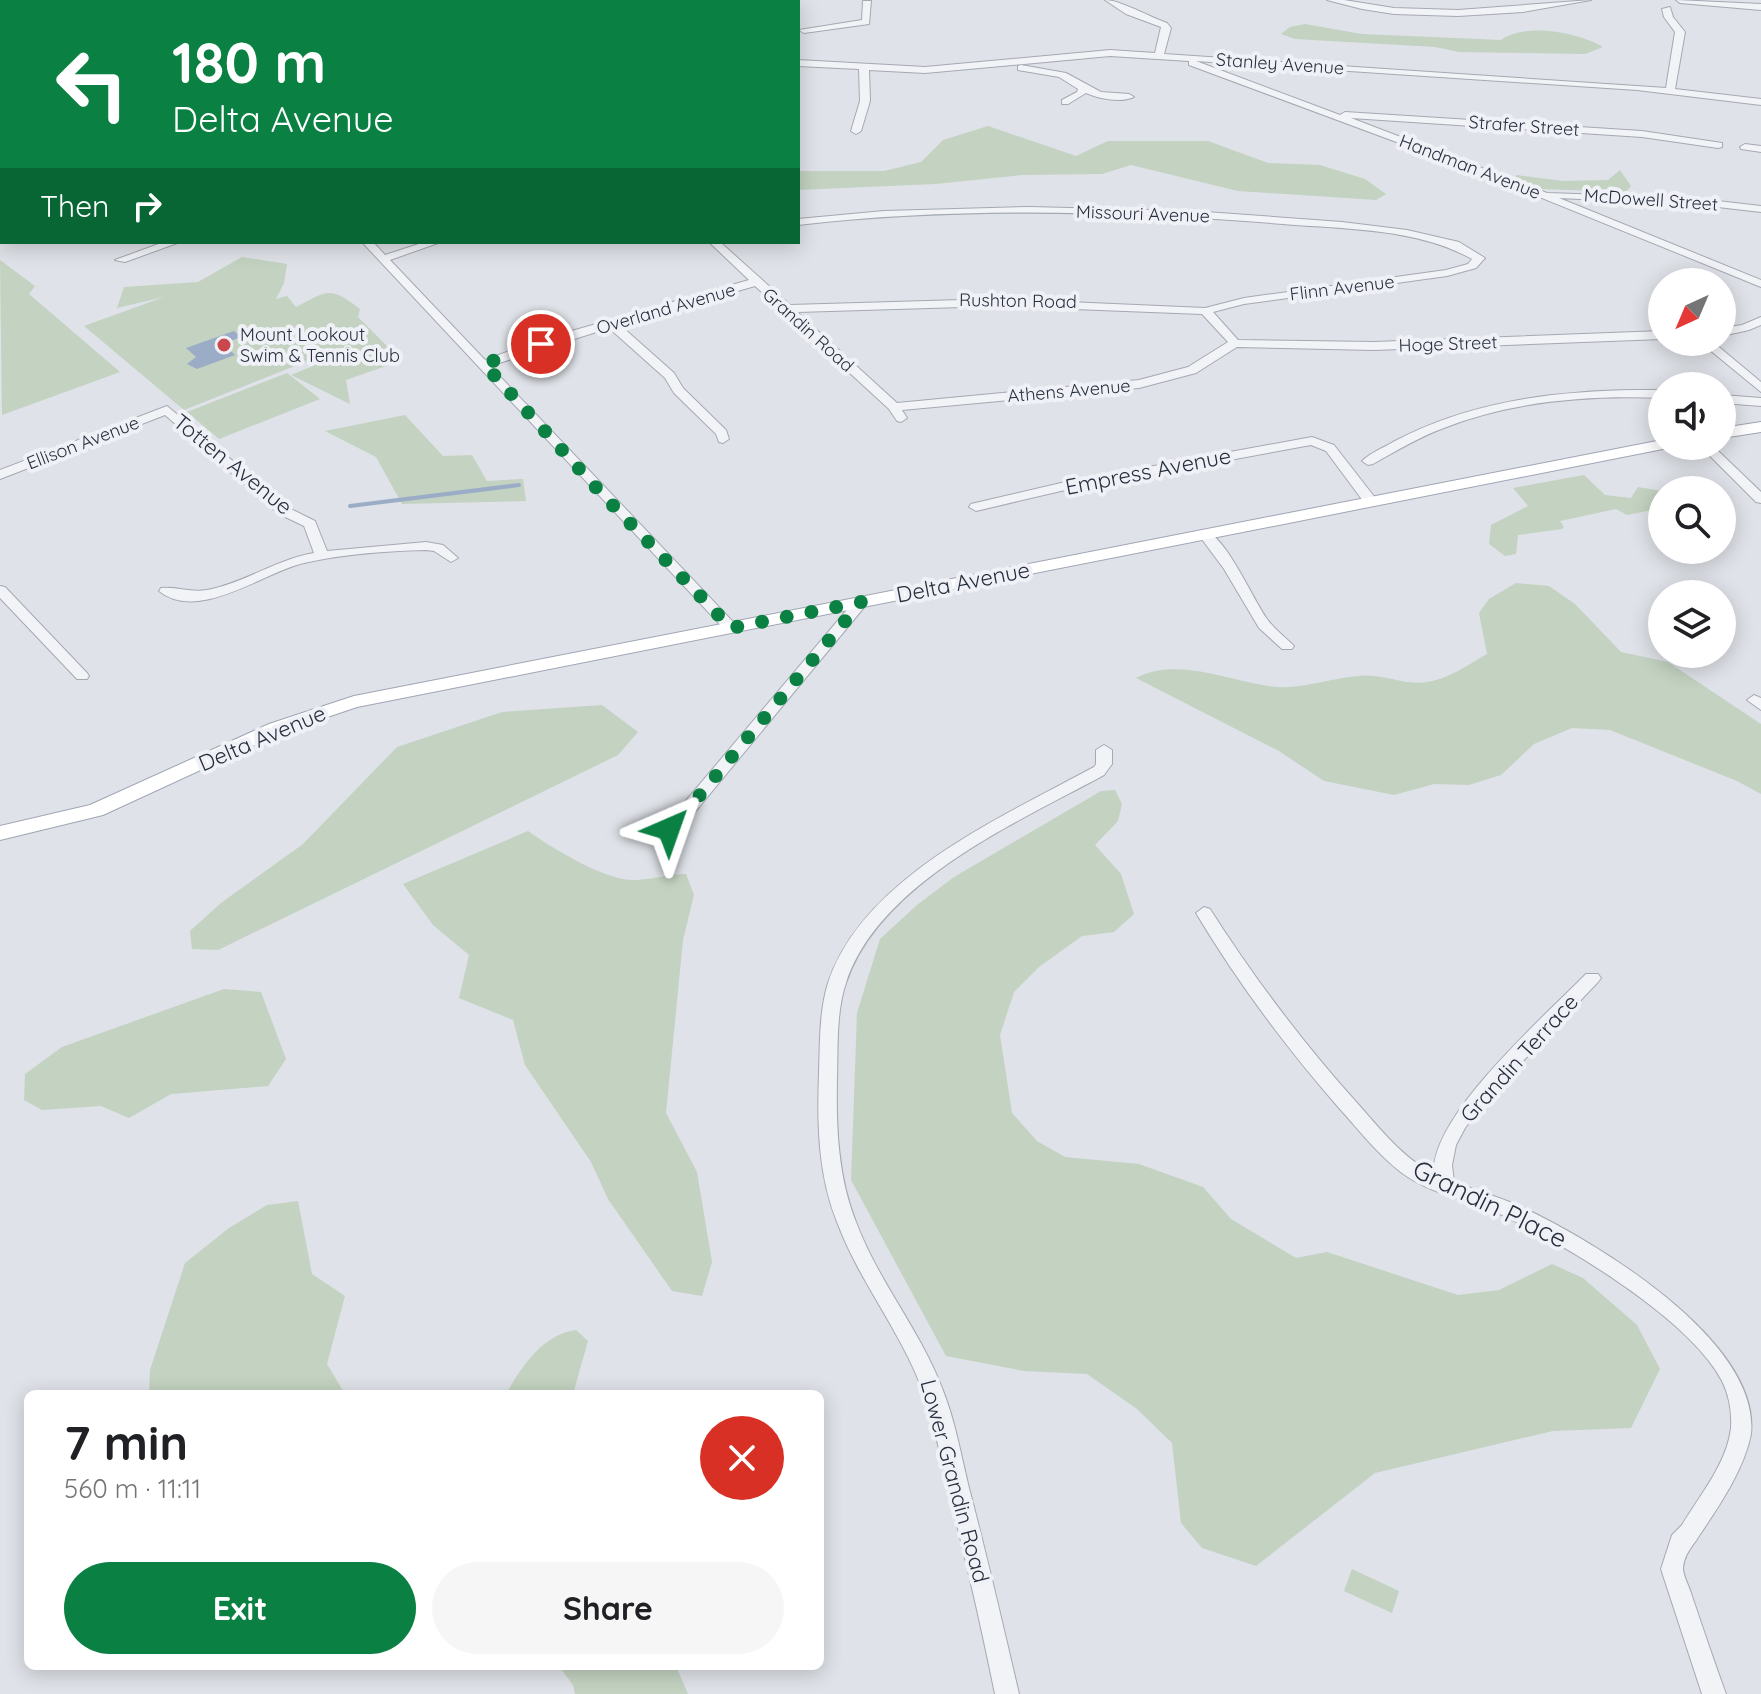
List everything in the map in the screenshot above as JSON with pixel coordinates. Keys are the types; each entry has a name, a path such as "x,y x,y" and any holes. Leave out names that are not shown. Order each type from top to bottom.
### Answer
{"main road":[{"path":"1736,431 1761,427"},
{"name":"Delta Avenue","path":"0,833 96,810 313,713 354,702 1648,448"}],"street":[{"path":"1109,0 1129,12 1164,25 1166,28 1159,56"},
{"path":"1331,0 1382,10 1436,12 1515,10 1587,0"},
{"path":"1680,0 1761,7"},
{"path":"801,32 866,22 867,1"},
{"path":"1667,9 1680,32 1670,90"},
{"name":"Stanley Avenue","path":"800,63 925,70 1110,53 1670,90 1761,102"},
{"name":"Handman Avenue","path":"1177,57 1540,193 1761,284"},
{"path":"1005,62 1067,76 1099,95 1129,97"},
{"path":"856,131 865,101 864,66"},
{"path":"1065,102 1077,97 1083,88"},
{"name":"Strafer Street","path":"1328,114 1629,133 1718,145"},
{"path":"1745,147 1761,149"},
{"name":"McDowell Street","path":"1540,193 1692,201 1761,209"},
{"name":"Missouri Avenue","path":"800,222 976,211 1189,215 1401,232 1461,245 1477,254 1478,261"},
{"path":"121,260 169,244"},
{"path":"369,244 731,628"},
{"path":"383,259 430,244"},
{"name":"Grandin Road","path":"716,244 898,413"},
{"name":"Flinn Avenue","path":"1205,311 1244,301 1447,273 1478,261"},
{"name":"Overland Avenue","path":"484,364 541,344 756,282"},
{"name":"Rushton Road","path":"787,309 990,300 1092,302 1205,311"},
{"path":"1205,311 1235,343"},
{"path":"1736,330 1761,320"},
{"path":"613,325 670,376 678,390 722,433 723,439"},
{"name":"Hoge Street","path":"1235,343 1374,346 1648,336"},
{"name":"Athens Avenue","path":"898,413 1139,384 1192,370 1235,343"},
{"path":"1723,356 1761,388"},
{"path":"1368,461 1440,425 1482,412 1609,394 1648,394"},
{"path":"1736,400 1761,402"},
{"name":"Ellison Avenue","path":"0,475 167,410"},
{"name":"Totten Avenue","path":"167,410 284,511 310,524 322,555"},
{"name":"Empress Avenue","path":"976,507 1061,487 1304,441 1320,442 1330,448 1371,502"},
{"path":"1721,460 1761,499"},
{"path":"1205,534 1239,581 1260,620 1276,639 1287,646"},
{"path":"166,591 192,597 214,593 297,560 322,555 435,546 451,558"},
{"path":"0,590 82,676"},
{"path":"653,833 669,829 679,820 861,602"},
{"path":"0,615 18,608"},
{"name":"Lower Grandin Road","path":"1007,1694 985,1591 933,1392 905,1328 881,1294 859,1253 835,1184 827,1097 829,1046 838,981 850,954 886,905 934,866 1099,771 1104,764 1104,750"},
{"name":"Grandin Place","path":"1204,913 1266,1009 1389,1151 1409,1168 1445,1187 1508,1210 1594,1256 1674,1316 1724,1366 1739,1400 1741,1434 1736,1449 1690,1532 1680,1542 1672,1569 1714,1694"},
{"name":"Grandin Terrace","path":"1445,1187 1445,1155 1459,1123 1479,1096 1592,978"}],"green space":[{"path":"1305,24 1362,34 1501,40 1524,32 1552,32 1580,37 1603,47 1585,54 1459,52 1435,47 1295,39 1281,34 1290,27"},
{"path":"988,126 1076,156 1108,141 1208,141 1268,163 1320,165 1365,179 1386,194 1376,200 1238,191 1131,165 1102,174 1022,175 935,184 800,190 800,171 884,171 921,162 943,140"},
{"path":"1620,170 1631,186 1626,192 1540,189 1515,178 1516,175 1563,181 1608,180"},
{"name":"Mount Lookout Swim & Tennis Club","path":"242,257 287,264 284,283 276,299 287,296 296,307 329,293 350,302 360,309 358,317 392,351 389,365 346,380 350,404 291,375 313,366 311,363 322,358 320,356 184,410 84,326 164,297 117,308 124,287 198,282"},
{"path":"0,260 35,286 29,294 120,372 2,415"},
{"name":"Mount Lookout Swim & Tennis Club","path":"287,373 320,399 219,439 187,412"},
{"path":"405,415 443,456 472,455 487,481 523,479 526,501 402,504 376,457 325,431"},
{"path":"1584,475 1605,495 1631,498 1638,487 1648,489 1648,511 1627,515 1616,509 1560,521 1564,527 1562,529 1518,535 1516,554 1505,556 1489,544 1491,525 1528,506 1513,488"},
{"path":"1516,583 1549,586 1575,604 1621,652 1648,658 1648,668 1677,668 1761,724 1761,794 1737,781 1610,730 1572,728 1534,744 1501,775 1469,785 1434,784 1394,795 1324,781 1279,751 1136,678 1151,672 1185,670 1280,687 1365,676 1429,682 1487,654 1479,613 1489,599"},
{"path":"602,705 638,732 618,755 218,950 192,949 190,931 221,903 303,844 397,747 502,712"},
{"path":"1115,790 1122,804 1118,821 1095,845 1121,874 1134,914 1114,932 1082,936 1039,967 1014,992 1000,1035 1012,1113 1037,1141 1065,1157 1139,1164 1203,1187 1231,1219 1296,1258 1327,1252 1458,1295 1499,1290 1552,1264 1583,1278 1637,1325 1660,1369 1631,1428 1553,1431 1375,1473 1256,1566 1202,1548 1181,1523 1172,1443 1137,1409 1087,1374 1024,1371 946,1356 851,1180 857,1013 880,939 917,905 954,877 1101,791"},
{"path":"528,831 565,855 610,876 636,880 686,874 694,895 683,940 666,1113 697,1172 712,1262 702,1296 672,1291 608,1199 591,1162 525,1065 513,1020 459,998 469,955 433,925 403,884"},
{"path":"224,989 261,992 286,1059 268,1086 171,1094 129,1118 101,1106 42,1110 24,1100 25,1074 62,1047"},
{"path":"298,1201 312,1274 345,1296 327,1364 343,1390 149,1390 150,1370 185,1263 229,1228 267,1205"},
{"path":"576,1330 588,1341 574,1390 508,1390 534,1353 564,1333"},
{"path":"1352,1569 1399,1591 1392,1613 1344,1591"},
{"path":"562,1670 678,1670 688,1694 575,1694 573,1685"}],"water":[{"path":"234,331 241,337 223,344 235,355 197,369 187,364 196,357 186,348"}],"waterway":[{"path":"350,506 519,485"}],"place":[{"name":"Mount Lookout Swim & Tennis Club","path":"224,345"}],"route":[{"path":"541,344 484,364 601,493 731,628 861,602 669,829"}]}
